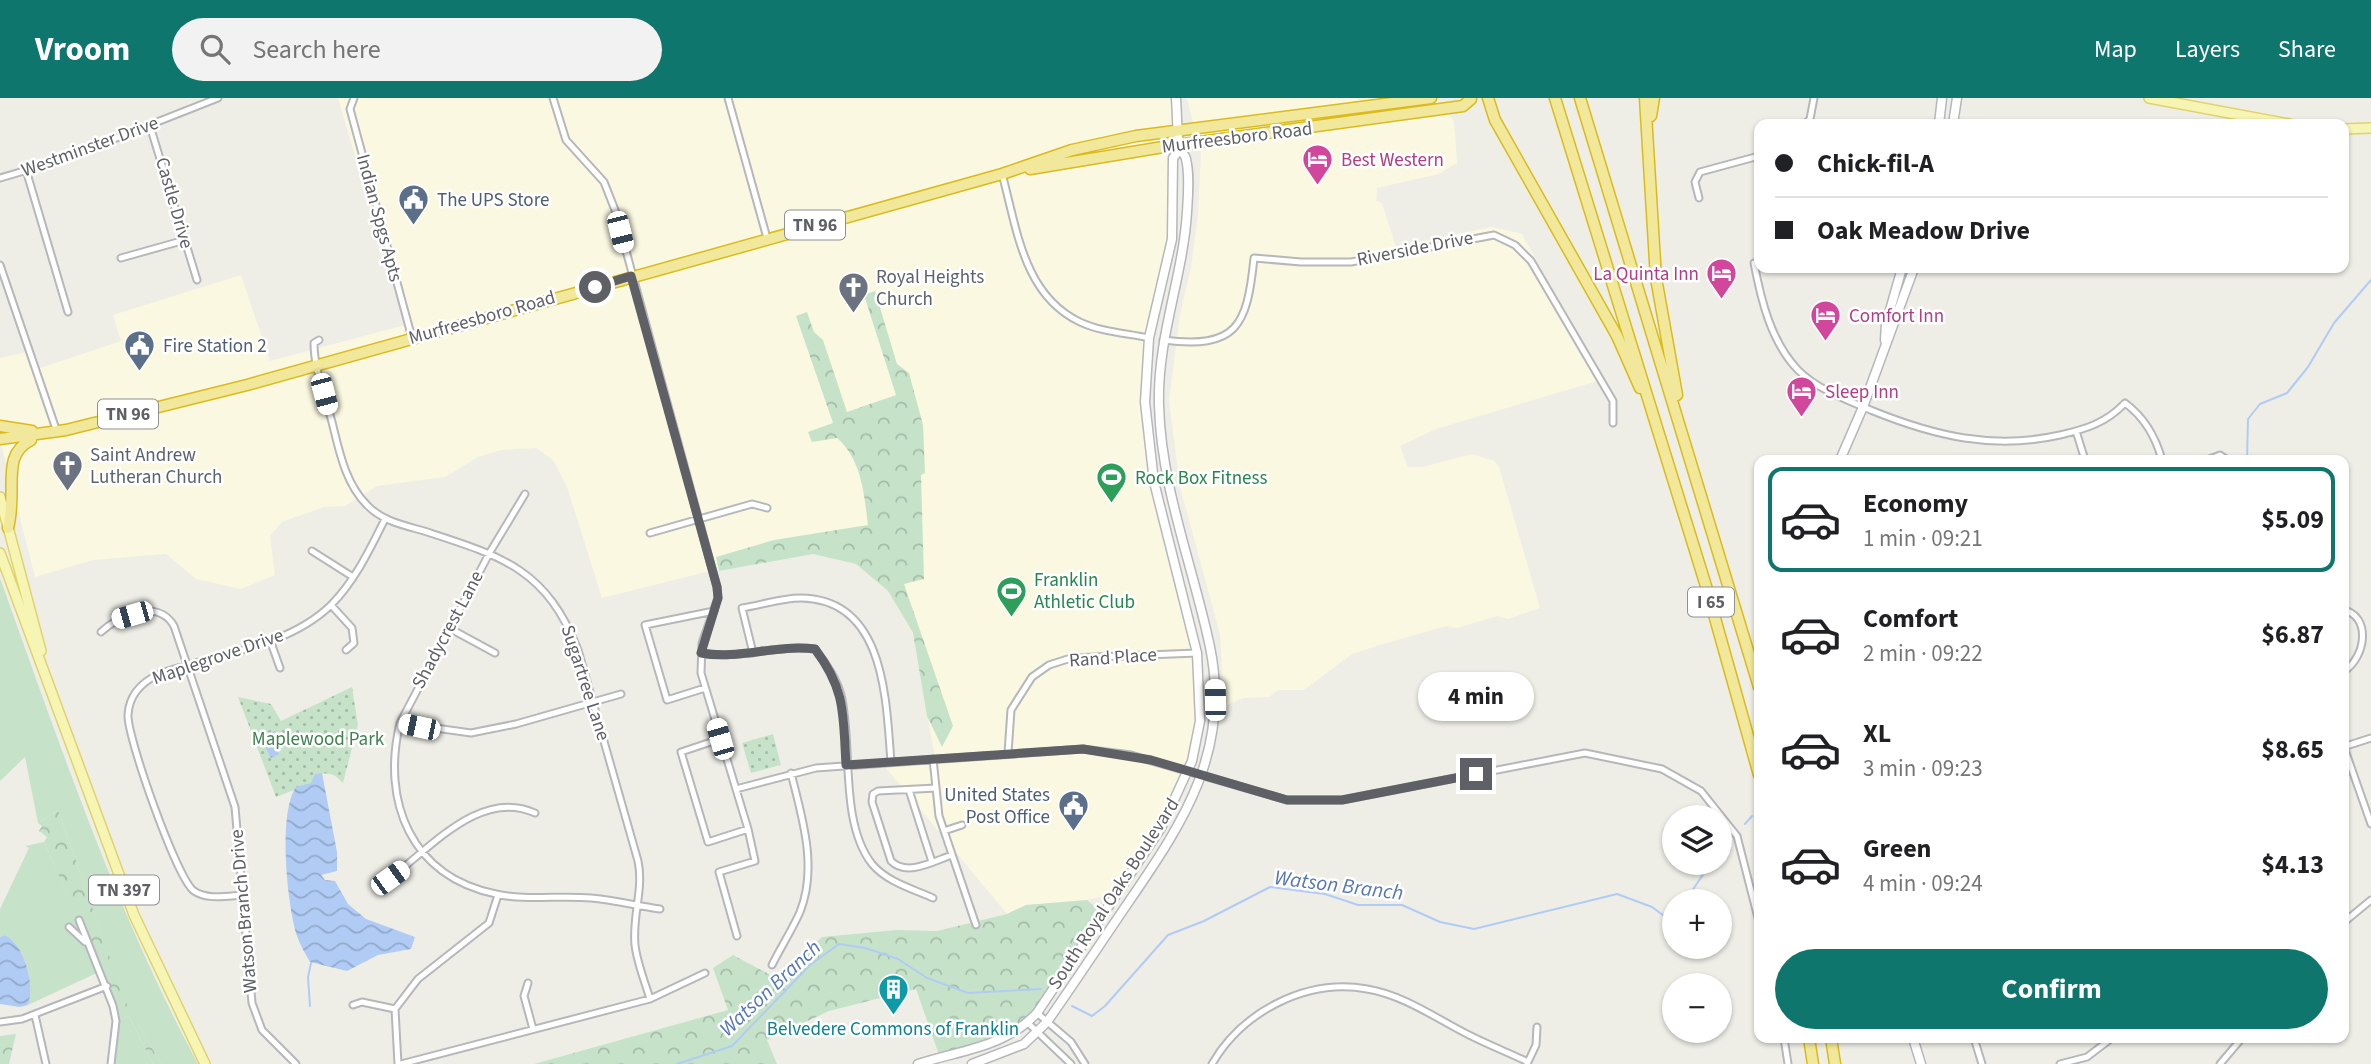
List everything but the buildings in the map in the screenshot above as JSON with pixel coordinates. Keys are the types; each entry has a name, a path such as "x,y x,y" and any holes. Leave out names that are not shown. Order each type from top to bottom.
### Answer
{"highway":[{"name":"Murfreesboro Road","path":"0,439 52,433 316,365 1002,174 1103,142 1178,129 1431,98"},
{"name":"Murfreesboro Road","path":"1002,174 1463,106 1470,99 1486,98"},
{"path":"1486,98 1494,120 1617,336 1658,430"},
{"name":"I 65","path":"1555,98 1658,430 1754,755"},
{"name":"I 65","path":"1580,98 1754,670"},
{"path":"1645,98 1656,278 1683,430"},
{"path":"1648,127 1654,98"},
{"path":"0,426 52,433"},
{"path":"8,528 12,512 1,469 4,452 14,445 52,433"},
{"path":"1810,1043 1814,1064"},
{"path":"1832,1043 1835,1064"}],"main road":[{"path":"1175,98 1180,147"},
{"path":"1939,119 1942,98"},
{"path":"1954,119 1957,98"},
{"path":"2149,98 2239,119"},
{"path":"2349,129 2371,128"},
{"name":"South Royal Oaks Boulevard","path":"918,1064 1000,1040 1028,1023 1161,828 1189,771 1201,709 1197,653 1154,482 1146,437 1145,375 1149,338 1169,257 1174,214 1173,158 1180,147 1186,157 1187,213 1178,275 1163,340 1159,402 1162,451 1214,676 1213,722 1202,775 1175,834 1047,1022 1038,1032 1006,1053 972,1064"},
{"path":"1884,350 1886,324 1901,273"},
{"path":"1842,455 1863,407 1912,273"},
{"path":"1149,338 1163,340"},
{"name":"TN 397","path":"0,497 57,710"},
{"name":"TN 397","path":"0,553 134,915 205,1064"},
{"path":"1915,1043 1921,1064"}],"street":[{"name":"Westminster Drive","path":"0,178 150,126 218,98"},
{"name":"Indian Spgs Apts","path":"354,98 350,109 412,338"},
{"path":"553,98 566,140 604,182 615,210 717,587 714,611 701,653 705,688 748,829 755,861 719,872 737,936"},
{"path":"728,98 767,238"},
{"path":"1810,119 1814,98"},
{"name":"Castle Drive","path":"150,126 197,280"},
{"path":"1699,198 1695,182 1700,173 1754,157"},
{"path":"26,170 68,312"},
{"path":"1002,174 1028,266 1036,284 1049,301 1080,323 1149,338"},
{"name":"Riverside Drive","path":"1163,340 1199,343 1229,333 1247,307 1254,258 1351,262 1494,235 1515,245 1531,261 1613,401 1613,423"},
{"path":"121,258 185,240"},
{"path":"0,265 52,433"},
{"path":"1756,273 1763,306 1773,331 1796,367 1826,390 1863,407 1928,431 1967,440 2011,442 2077,431 2108,420 2125,403 2136,411 2157,443 2161,455"},
{"path":"316,365 314,343 319,340"},
{"name":"Sugartree Lane","path":"316,365 344,467 358,495 385,519 490,552 533,580 558,610 578,650 641,873 636,906 635,945 650,999"},
{"path":"2077,431 2083,455"},
{"name":"Shadycrest Lane","path":"525,494 490,552 400,723 393,752 396,793 407,829 422,854 452,880 498,895 593,898 660,909"},
{"path":"650,533 752,504 767,508"},
{"name":"Maplegrove Drive","path":"242,895 206,896 195,892 186,881 157,810 129,725 129,707 140,686 159,674 270,640 306,624 331,605 353,577 385,519"},
{"path":"312,551 353,577"},
{"path":"753,653 743,608 799,598 822,600 840,608 863,626 873,647 884,689 891,762"},
{"path":"331,605 354,631 354,643 346,650"},
{"name":"Watson Branch Drive","path":"101,632 116,620 154,611 171,622 234,807 240,840 248,985 257,1020 270,1041 296,1064"},
{"path":"705,688 667,700 645,625 714,611"},
{"path":"2349,611 2363,620 2368,632 2365,649 2349,668"},
{"path":"449,628 495,653"},
{"path":"270,640 280,668"},
{"path":"701,653 722,657 790,646 815,649 833,673 841,697 846,765 860,839 873,865 890,879 933,898"},
{"name":"Rand Place","path":"1007,753 1011,710 1032,677 1049,665 1071,658 1197,653"},
{"path":"400,723 471,733 516,724 621,694"},
{"path":"2349,745 2371,738"},
{"path":"720,739 681,752 708,842 748,829"},
{"path":"736,789 791,773 846,765 1083,749 1113,752 1189,771 1287,800 1342,800 1586,752 1662,769 1702,791 1737,836 1754,902"},
{"path":"933,759 944,831 976,925"},
{"path":"2349,764 2371,824"},
{"path":"772,964 800,910 805,891 806,836 791,773"},
{"path":"936,788 878,791 873,794 872,802 893,863 904,869 953,855"},
{"path":"909,790 932,862"},
{"path":"390,878 465,820 482,812 521,807 535,813"},
{"path":"944,831 962,825"},
{"path":"498,895 489,923 418,979 396,1009 400,1064 650,999 705,973"},
{"path":"2349,918 2371,900"},
{"path":"79,920 85,942 107,986 116,1021 111,1064"},
{"path":"69,927 85,942"},
{"path":"528,983 524,996 533,1029"},
{"path":"0,1023 35,1015 107,986"},
{"path":"1212,1064 1223,1045 1266,1008 1311,992 1338,987 1367,989 1393,997 1528,1063 1536,1045 1537,1027"},
{"path":"353,1005 362,1002 396,1009"},
{"path":"1037,1013 1070,1042 1085,1064"},
{"path":"35,1015 46,1064"},
{"path":"1028,1023 1071,1064"},
{"path":"1785,1043 1788,1064"},
{"path":"1976,1043 1982,1064"},
{"path":"2060,1064 2087,1057 2105,1043"},
{"path":"2220,1064 2238,1043"}],"shaded area":[{"path":"338,98 1176,98 1172,146 1174,214 1149,338 1146,437 1197,653 1200,721 1177,800 1118,893 1087,900 1026,905 1007,914 881,762 935,758 913,634 888,591 856,564 813,554 706,572 602,598 567,487 553,460 536,448 501,450 478,457 445,477 377,486 345,506 324,507 282,522 270,536 275,575 241,589 196,579 166,554 93,560 35,577 0,440 0,358 27,352 34,370 121,341 113,315 241,275 270,361 405,325"},
{"path":"1187,98 1435,98 1454,121 1457,163 1439,174 1377,188 1376,201 1382,203 1396,247 1492,227 1522,234 1601,380 1436,429 1400,446 1408,467 1422,467 1472,454 1494,461 1499,467 1540,608 1508,619 1497,616 1457,628 1446,626 1380,645 1352,654 1304,690 1278,690 1269,697 1244,698 1224,706 1220,634 1180,487 1169,401 1180,314 1191,268 1198,215 1201,153"}],"green space":[{"path":"875,291 897,364 909,373 923,425 925,473 921,475 924,579 904,584 953,726 942,747 927,716 913,633 888,591 856,564 813,554 719,571 716,557 774,540 868,525 860,478 852,457 837,438 812,442 808,432 833,423 796,316 807,312 814,332 823,340 847,412 896,395 864,295"},
{"path":"0,578 114,886 168,1006 198,1064 161,1064 125,1002 58,810 38,823 25,757 0,781"},
{"name":"Maplewood Park","path":"352,687 358,725 343,783 330,774 315,774 312,783 276,797 238,697 271,704 281,721"},
{"path":"773,734 781,765 751,773 742,743"},
{"path":"58,810 125,1001 161,1064 153,1064 129,1016 116,1021 109,991 44,842 47,837 39,831 42,826 38,823"},
{"path":"44,842 101,971 28,1005 30,987 27,966 12,940 5,935 0,937 0,909 29,848 25,846"},
{"path":"1087,900 1104,915 1037,1013 1015,1033 949,1055 938,1052 916,989 829,1011 767,1040 777,1064 534,1064 728,1010 713,968 733,955 778,979 822,937 896,930 937,931 1007,914 1026,905"},
{"path":"129,1016 153,1064 111,1064 116,1021"},
{"path":"16,1034 9,1064 0,1064 0,1036"}],"water":[{"path":"275,731 280,739 273,743 279,754 271,758 261,739"},
{"path":"322,773 337,852 337,871 321,875 325,880 335,881 348,904 366,919 415,937 411,949 378,955 347,971 310,962 296,933 287,880 286,836 290,799 296,787 311,783 315,774"},
{"path":"5,935 18,947 27,966 30,987 28,1005 20,1007 0,1004 0,937"}],"waterway":[{"name":"Watson Branch","path":"2247,455 2248,419 2260,404 2287,393 2308,367 2334,323 2371,280"},
{"name":"Watson Branch","path":"1745,824 1752,816"},
{"name":"Watson Branch","path":"1693,889 1703,875"},
{"name":"Watson Branch","path":"1072,1006 1092,1016 1105,1006 1168,935 1204,921 1270,887 1325,894 1358,905 1402,905 1440,922 1474,929 1617,894 1652,907 1662,914"},
{"name":"Watson Branch","path":"677,1064 732,1046 810,965 839,944 865,948 898,959 927,978 968,993 1041,989"},
{"path":"310,1006 308,977 311,963"}],"place":[{"name":"Best Western","path":"1318,187"},
{"name":"The UPS Store","path":"414,227"},
{"name":"La Quinta Inn","path":"1722,301"},
{"name":"Royal Heights Church","path":"853,315"},
{"name":"Comfort Inn","path":"1826,343"},
{"name":"Fire Station 2","path":"140,373"},
{"name":"Sleep Inn","path":"1802,419"},
{"name":"Saint Andrew Lutheran Church","path":"67,493"},
{"name":"Rock Box Fitness","path":"1112,505"},
{"name":"Franklin Athletic Club","path":"1011,618"},
{"name":"United States Post Office","path":"1073,833"},
{"name":"Belvedere Commons of Franklin","path":"893,1017"}],"route":[{"path":"595,287 631,276 692,488 717,587 718,598 701,653 722,657 790,646 815,649 833,673 841,697 846,765 1083,749 1131,755 1287,800 1342,800 1476,774"}]}
